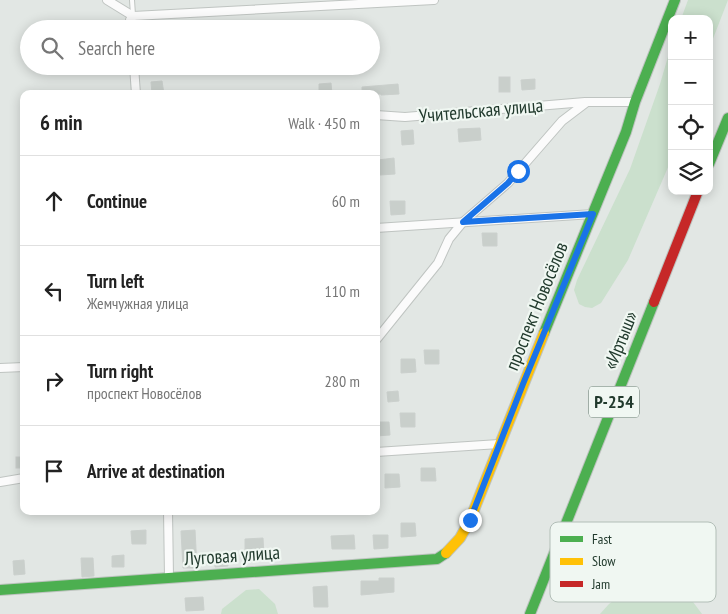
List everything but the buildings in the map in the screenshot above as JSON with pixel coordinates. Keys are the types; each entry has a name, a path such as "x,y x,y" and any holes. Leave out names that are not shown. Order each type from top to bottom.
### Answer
{"main road":[{"name":"проспект Новосёлов","path":"460,541 626,132 635,102 675,0"},
{"path":"713,154 728,118"},
{"name":"«Иртыш»","path":"567,522 697,195"},
{"name":"Луговая улица","path":"0,590 437,559 460,541"},
{"name":"«Иртыш»","path":"530,614 550,564"}],"street":[{"path":"107,0 134,16 434,0"},
{"path":"130,20 134,16"},
{"path":"135,75 136,90"},
{"path":"380,335 438,263 449,239 463,222 508,183 562,121 587,102"},
{"name":"Учительская улица","path":"380,115 405,117 587,102 635,102"},
{"path":"380,228 593,214"},
{"path":"0,368 20,367"},
{"path":"380,452 500,444"},
{"path":"0,482 20,479"},
{"path":"168,515 169,577"}],"lane":[{"path":"132,0 134,16"},
{"path":"713,161 728,131"}],"green space":[{"path":"688,0 728,0 713,39 713,15 682,15"},
{"path":"668,57 668,167 628,260 601,303 592,308 585,307 579,304 574,290 577,280 630,169"},
{"path":"259,589 275,604 278,614 221,614 222,609 246,590"},
{"path":"612,602 693,602 702,614 600,614"}],"traffic: fast":[{"path":"544,333 626,132 635,102 675,0"},
{"path":"713,154 728,118"},
{"path":"567,522 654,302"},
{"path":"0,590 437,559 446,553"},
{"path":"530,614 550,564"}],"traffic: slow":[{"path":"446,553 460,538 470,520 544,333"}],"traffic: jam":[{"path":"654,302 696,195"}],"route":[{"path":"470,520 523,384 593,214 463,222 493,194 508,183 518,171"}]}
